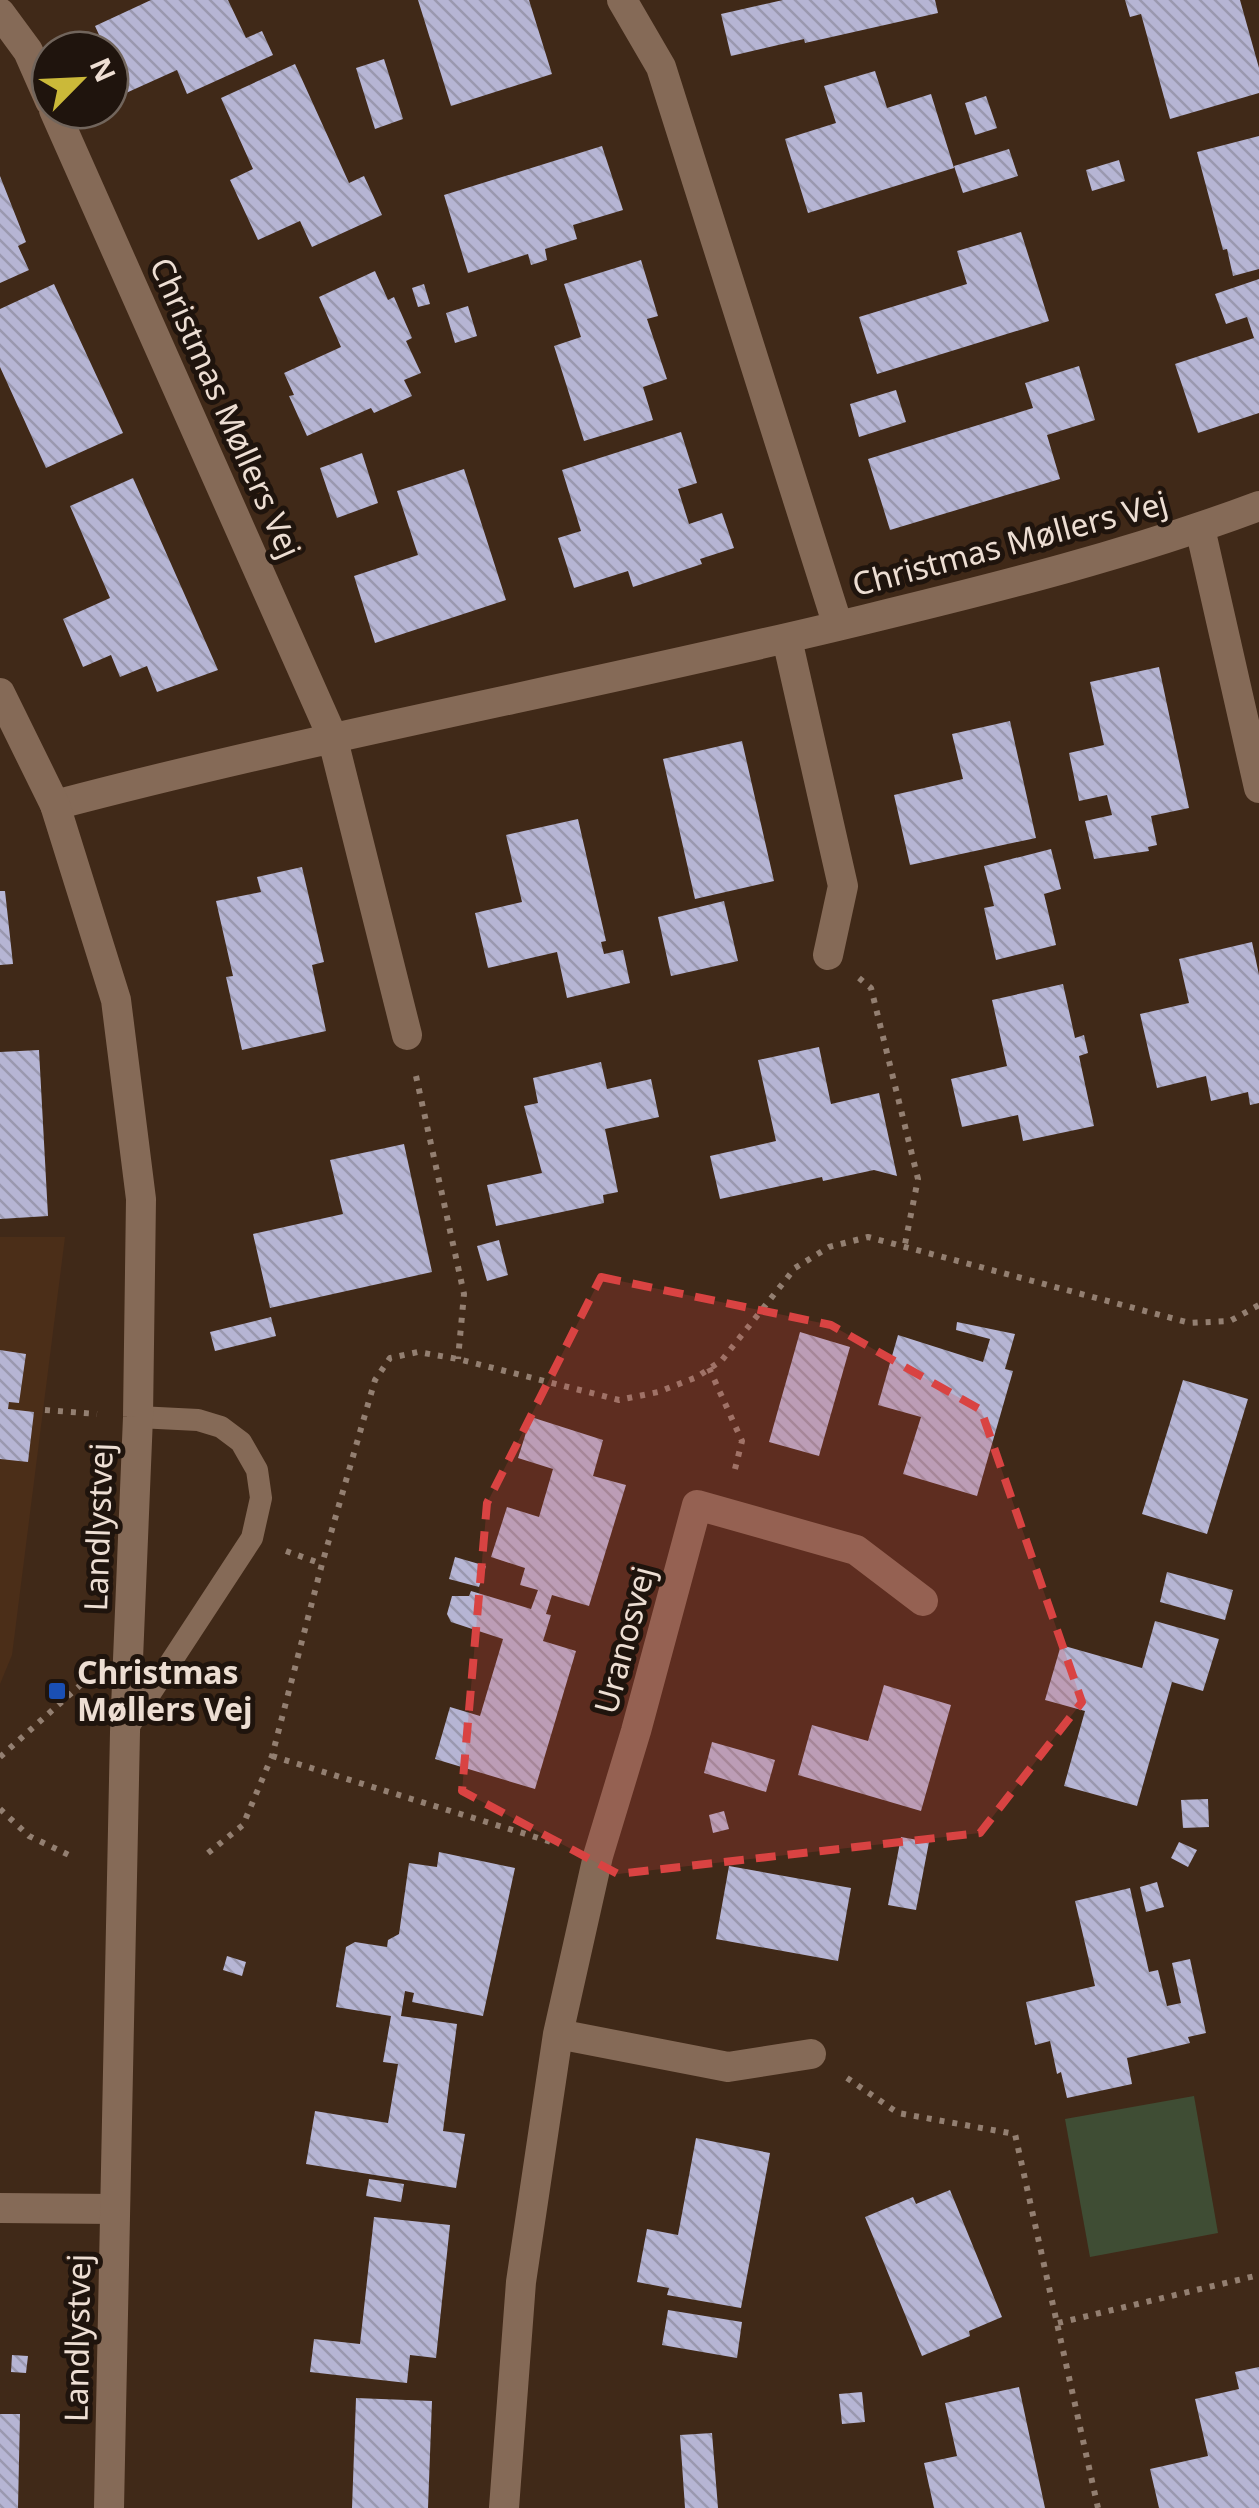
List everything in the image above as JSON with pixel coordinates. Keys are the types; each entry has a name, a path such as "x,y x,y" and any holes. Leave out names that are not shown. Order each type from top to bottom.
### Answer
{"street":[{"name":"Christmas Møllers Vej","path":"622,0 661,67 838,626"},
{"path":"0,13 30,56"},
{"name":"Christmas Møllers Vej","path":"63,130 332,736 406,1035"},
{"name":"Christmas Møllers Vej","path":"55,804 332,736 787,639 1048,575 1259,506"},
{"name":"Christmas Møllers Vej","path":"1200,528 1259,788"},
{"path":"787,639 843,886 828,955"},
{"name":"Landlystvej","path":"0,693 55,804 116,1000 141,1199 109,2508"},
{"name":"Uranosvej","path":"504,2508 521,2282 558,2034 598,1856 697,1505 725,1513"},
{"path":"725,1513 856,1550 923,1601"},
{"path":"558,2034 728,2067 811,2054"},
{"path":"0,2208 116,2209"}],"lane":[{"path":"126,1732 252,1538 260,1498 257,1470 240,1442 221,1428 198,1420 138,1417"}],"path":[{"path":"828,955 872,988 918,1179 905,1244"},
{"path":"406,1035 464,1294 458,1359"},
{"path":"208,1853 242,1825 272,1756 375,1380 390,1358 418,1352 458,1359 619,1400 658,1392 697,1377 722,1360 794,1268 829,1247 868,1236 1190,1322 1230,1321 1259,1305"},
{"path":"710,1368 742,1442 725,1513"},
{"path":"0,1756 130,1642"},
{"path":"272,1756 598,1856"},
{"path":"0,1809 29,1836 70,1856"},
{"path":"811,2054 898,2113 1015,2134 1098,2508"},
{"path":"1058,2323 1259,2275"}],"highlighted area":[{"path":"601,1277 831,1325 981,1410 1082,1702 980,1833 618,1874 462,1791 487,1503"}],"shaded area":[{"path":"0,1237 65,1237 12,1655 0,1684"}],"green space":[{"path":"1194,2096 1218,2233 1090,2257 1065,2119"}],"building":[{"path":"151,0 228,0 246,38 262,31 273,55 187,94 177,70 130,91 130,30 97,30 95,26"},
{"path":"418,0 529,0 552,74 451,106"},
{"path":"783,0 935,0 938,13 731,56 721,14"},
{"path":"1125,0 1240,0 1259,68 1259,93 1170,119 1141,14 1130,17"},
{"path":"384,59 403,119 375,129 356,68"},
{"path":"295,64 349,183 364,176 382,215 312,247 300,221 258,240 230,180 253,169 221,98"},
{"path":"875,71 887,108 931,94 954,168 808,213 785,139 836,123 824,86"},
{"path":"986,96 997,128 975,135 965,103"},
{"path":"1259,136 1259,269 1233,276 1197,152"},
{"path":"602,146 623,210 573,225 577,239 545,249 547,260 531,265 528,254 468,273 444,195"},
{"path":"1009,149 1018,176 963,193 954,166"},
{"path":"1119,160 1125,181 1092,191 1086,170"},
{"path":"0,176 26,242 18,246 29,270 0,283"},
{"path":"1021,232 1049,321 877,374 859,317 967,284 957,251"},
{"path":"641,260 658,316 647,319 667,379 643,387 653,420 584,441 554,346 581,337 564,284"},
{"path":"375,271 388,300 394,297 412,338 406,341 421,373 404,380 412,396 374,413 371,408 307,436 289,396 294,395 284,373 341,347 319,297"},
{"path":"1259,279 1259,413 1198,433 1175,364 1254,338 1247,317 1226,324 1215,294"},
{"path":"54,284 123,433 46,468 0,367 0,309"},
{"path":"424,284 430,304 418,307 412,288"},
{"path":"468,306 477,336 455,343 446,313"},
{"path":"1079,366 1095,420 1047,435 1060,479 890,530 868,459 1033,408 1025,383"},
{"path":"896,390 906,422 859,437 850,404"},
{"path":"681,432 697,483 678,489 689,524 722,513 734,548 700,559 702,564 633,587 628,571 574,588 558,538 581,531 562,470"},
{"path":"362,453 378,503 337,518 320,468"},
{"path":"464,469 506,600 375,643 354,576 418,555 397,491"},
{"path":"133,478 218,670 157,692 147,666 120,677 111,655 83,667 63,619 110,598 70,506"},
{"path":"1159,667 1189,808 1151,816 1157,845 1148,847 1149,851 1094,859 1085,821 1112,815 1107,795 1079,801 1069,753 1104,745 1090,682"},
{"path":"1010,721 1036,838 910,865 894,795 963,779 952,734"},
{"path":"742,741 774,881 695,899 663,759"},
{"path":"578,819 606,941 601,942 604,954 623,950 630,983 567,998 557,952 488,968 475,913 522,902 506,835"},
{"path":"1051,849 1061,889 1044,894 1056,945 996,960 984,908 994,906 984,866"},
{"path":"302,867 324,962 312,965 326,1031 242,1050 226,977 233,976 216,901 261,892 257,877"},
{"path":"0,891 5,891 13,964 0,965"},
{"path":"724,901 738,961 671,976 658,917"},
{"path":"1252,942 1259,975 1259,1103 1250,1105 1248,1092 1211,1101 1206,1076 1157,1088 1140,1014 1189,1003 1179,959"},
{"path":"1063,984 1075,1038 1084,1035 1088,1053 1079,1056 1094,1126 1023,1141 1018,1115 962,1127 951,1079 1007,1066 992,1000"},
{"path":"819,1047 831,1104 879,1093 897,1176 874,1170 720,1199 710,1156 776,1141 758,1060"},
{"path":"39,1050 48,1216 0,1219 0,1052"},
{"path":"601,1062 607,1089 651,1079 659,1117 605,1129 618,1192 603,1195 604,1203 496,1226 487,1185 542,1173 524,1106 538,1103 533,1078"},
{"path":"404,1144 432,1272 270,1308 253,1234 343,1214 330,1160"},
{"path":"499,1240 508,1275 487,1281 477,1246"},
{"path":"271,1317 276,1336 215,1351 210,1332"},
{"path":"957,1322 1015,1334 1005,1369 1013,1371 977,1496 903,1474 921,1417 878,1405 898,1335 983,1362 990,1339 956,1330"},
{"path":"800,1332 850,1347 819,1456 769,1442"},
{"path":"0,1350 26,1354 19,1403 9,1402 8,1409 34,1412 28,1462 0,1459"},
{"path":"1183,1380 1248,1399 1207,1534 1142,1514"},
{"path":"531,1417 603,1440 593,1476 626,1485 589,1606 552,1595 546,1614 551,1615 543,1641 576,1651 535,1789 435,1759 450,1707 480,1716 503,1639 451,1622 447,1614 452,1596 469,1596 471,1591 531,1609 538,1590 520,1585 525,1568 491,1557 507,1507 539,1517 553,1469 518,1458"},
{"path":"455,1557 486,1566 479,1587 449,1579"},
{"path":"1167,1572 1233,1590 1225,1620 1160,1602"},
{"path":"1155,1621 1219,1639 1203,1691 1172,1682 1137,1806 1064,1786 1085,1711 1045,1700 1061,1645 1142,1668"},
{"path":"884,1685 951,1705 921,1811 798,1775 812,1725 868,1741"},
{"path":"712,1742 775,1760 766,1792 704,1773"},
{"path":"1208,1799 1209,1827 1183,1828 1181,1800"},
{"path":"724,1811 729,1829 713,1833 709,1815"},
{"path":"901,1837 929,1842 916,1910 888,1905"},
{"path":"1179,1842 1197,1850 1188,1867 1171,1858"},
{"path":"439,1852 515,1868 483,2016 412,2002 414,1993 405,1991 401,2016 457,2024 443,2131 465,2134 456,2188 306,2164 315,2111 388,2123 398,2064 383,2062 391,2016 336,2007 346,1947 355,1942 387,1947 388,1940 399,1934 409,1863 437,1867"},
{"path":"729,1866 851,1888 838,1961 716,1939"},
{"path":"1157,1882 1164,1907 1146,1912 1140,1887"},
{"path":"1130,1888 1149,1972 1158,1970 1167,2006 1181,2003 1172,1963 1190,1959 1206,2033 1188,2037 1190,2043 1127,2058 1132,2084 1067,2098 1050,2041 1035,2045 1026,2002 1095,1986 1075,1901"},
{"path":"227,1956 246,1962 242,1976 223,1970"},
{"path":"696,2138 770,2153 741,2308 667,2295 669,2288 637,2282 647,2229 678,2235"},
{"path":"369,2179 404,2184 401,2202 366,2196"},
{"path":"950,2190 1002,2317 969,2331 970,2336 922,2356 865,2217 913,2197 916,2204"},
{"path":"374,2217 450,2225 436,2358 410,2355 407,2383 310,2372 314,2339 360,2344"},
{"path":"668,2310 742,2322 737,2358 662,2345"},
{"path":"12,2355 28,2356 26,2373 11,2372"},
{"path":"1259,2367 1259,2508 1159,2508 1150,2469 1208,2456 1195,2399 1239,2389 1235,2372"},
{"path":"1019,2387 1045,2508 934,2508 924,2463 957,2456 945,2403"},
{"path":"862,2392 865,2422 842,2424 839,2394"},
{"path":"356,2398 432,2401 428,2508 352,2508"},
{"path":"0,2414 20,2414 18,2508 0,2508"},
{"path":"712,2433 718,2508 685,2508 680,2435"}],"place":[{"name":"Christmas Møllers Vej","path":"57,1691"}]}
